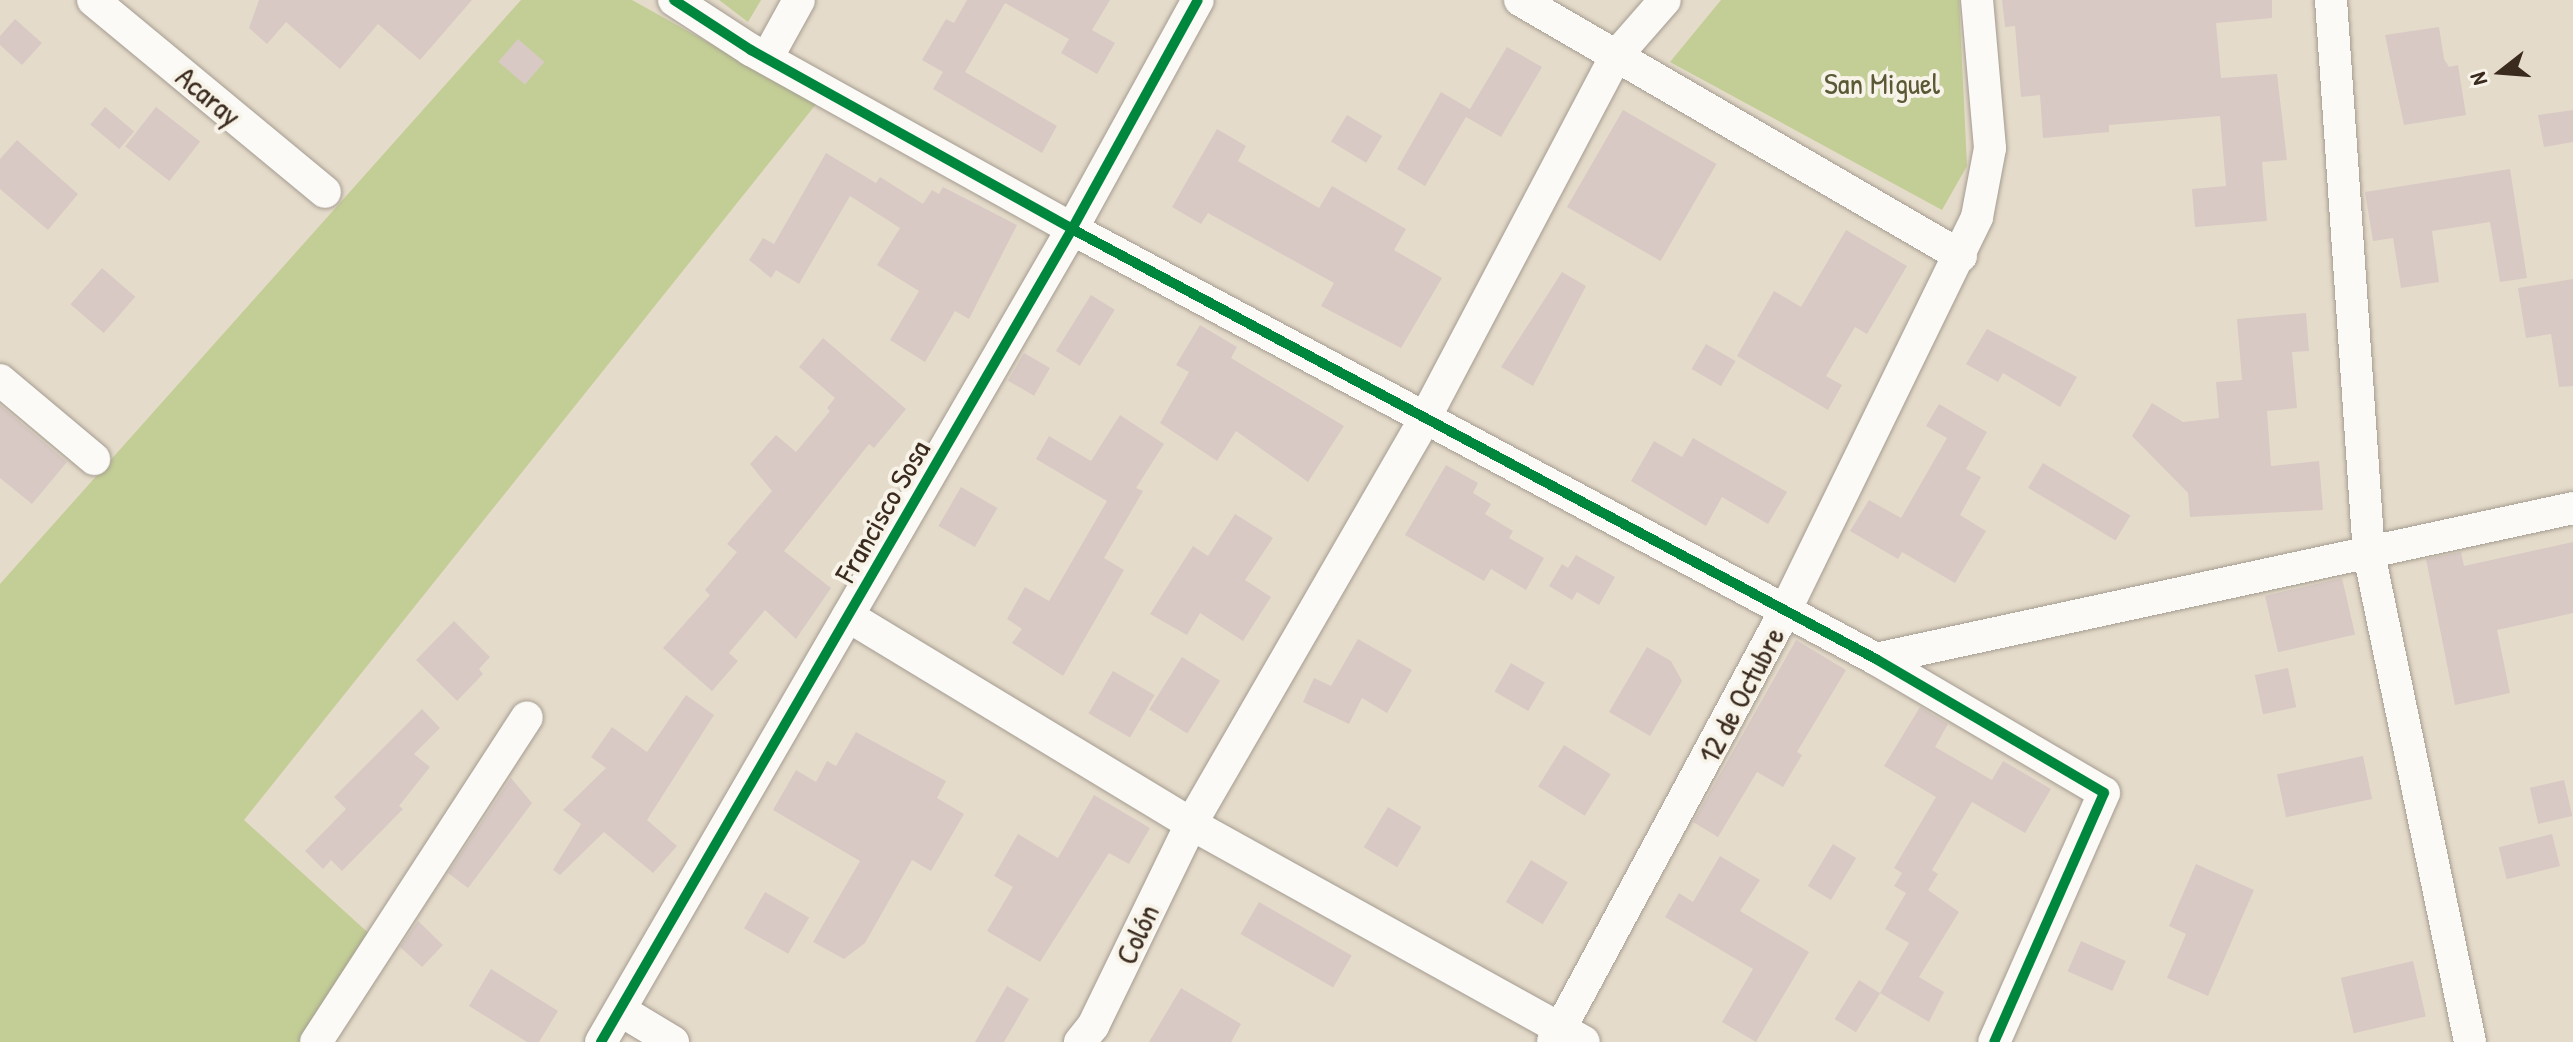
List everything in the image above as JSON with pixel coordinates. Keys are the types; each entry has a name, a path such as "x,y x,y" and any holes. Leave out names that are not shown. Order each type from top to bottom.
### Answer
{"street":[{"name":"Acaray","path":"93,0 325,192"},
{"path":"674,0 767,58 1072,229 1876,659 2104,793 1994,1042"},
{"path":"767,58 799,0"},
{"name":"Francisco Sosa","path":"601,1042 1072,229 1198,0"},
{"path":"1520,0 1961,256"},
{"name":"Colón","path":"1080,1042 1093,1026 1191,824 1425,418 1616,56 1665,0"},
{"name":"12 de Octubre","path":"1566,1038 1785,611 1961,256 1977,217 1990,148 1977,0"},
{"path":"2331,0 2369,554 2470,1042"},
{"path":"0,380 94,459"},
{"path":"1876,659 2573,508"},
{"path":"848,616 1191,824 1566,1038"},
{"path":"316,1042 527,717"},
{"path":"620,1010 673,1042"}],"green space":[{"path":"521,0 632,0 817,103 244,820 375,939 303,1042 0,1042 0,584"},
{"path":"719,0 761,0 748,22"},
{"name":"San Miguel","path":"1721,0 1959,0 1967,166 1942,210 1670,62"}],"building":[{"path":"259,0 472,0 420,60 378,24 340,69 286,22 267,44 249,28"},
{"path":"967,0 1110,0 1092,30 1115,43 1097,74 1061,53 1069,39 1005,3 965,72 1057,126 1042,153 933,89 943,72 922,60 946,19 954,23"},
{"path":"2002,0 2272,0 2272,18 2216,23 2221,78 2277,74 2287,160 2262,162 2267,221 2195,227 2192,189 2226,186 2220,116 2109,125 2109,132 2043,138 2040,95 2021,97 2015,26 2005,27"},
{"path":"15,19 42,43 22,65 0,45 0,36"},
{"path":"2439,27 2444,59 2449,67 2458,65 2466,115 2404,125 2385,35"},
{"path":"518,39 544,62 525,85 498,62"},
{"path":"1507,47 1542,67 1501,137 1466,117 1425,186 1397,169 1441,92 1470,109"},
{"path":"105,107 134,131 119,149 90,125"},
{"path":"156,107 200,141 169,181 125,146"},
{"path":"1623,110 1717,164 1661,261 1567,207"},
{"path":"2573,110 2573,142 2544,147 2538,115"},
{"path":"1347,115 1382,136 1366,163 1331,142"},
{"path":"1217,129 1246,146 1238,161 1319,208 1332,186 1406,229 1394,250 1442,278 1401,348 1321,306 1334,283 1208,213 1201,224 1172,207"},
{"path":"17,140 78,194 48,230 0,189 0,159"},
{"path":"826,153 876,183 880,177 923,204 932,190 939,194 943,187 1017,225 969,319 955,311 925,362 890,340 919,291 877,265 900,228 850,196 799,284 776,270 771,278 749,260 763,238 774,244"},
{"path":"2510,169 2527,278 2500,282 2490,222 2432,231 2439,282 2401,288 2393,238 2373,241 2365,192"},
{"path":"1846,230 1907,266 1867,334 1855,327 1826,376 1842,385 1828,410 1737,356 1774,291 1801,307"},
{"path":"102,268 135,297 104,333 71,304"},
{"path":"1562,272 1586,286 1533,386 1501,367"},
{"path":"2573,279 2573,386 2559,387 2551,334 2526,338 2518,288"},
{"path":"1091,295 1115,310 1080,366 1056,351"},
{"path":"2306,313 2309,351 2292,352 2297,408 2267,411 2271,466 2319,461 2323,510 2190,517 2188,493 2132,436 2152,403 2183,422 2219,418 2216,382 2242,380 2237,319"},
{"path":"1200,325 1237,347 1231,358 1344,426 1308,482 1236,431 1217,461 1160,423 1189,372 1176,365"},
{"path":"1987,329 2077,377 2060,407 2003,373 1998,382 1966,364"},
{"path":"823,338 906,409 874,448 869,444 784,551 831,588 796,639 765,610 729,653 738,661 712,691 663,648 710,595 705,590 737,552 727,544 772,491 750,464 776,435 796,452 830,411 827,408 835,398 799,367"},
{"path":"1706,344 1735,361 1721,386 1692,369"},
{"path":"1024,353 1050,368 1034,396 1008,381"},
{"path":"1939,404 1987,432 1966,469 1981,477 1960,515 1986,531 1955,583 1902,552 1898,559 1850,531 1869,500 1901,518 1947,438 1926,426"},
{"path":"0,405 67,462 32,504 0,478"},
{"path":"1120,415 1164,444 1136,488 1143,491 1104,558 1124,570 1063,676 1012,643 1022,629 1007,619 1025,587 1049,601 1107,501 1036,459 1049,436 1091,461"},
{"path":"1693,438 1787,492 1768,524 1722,497 1706,526 1631,481 1654,441 1682,457"},
{"path":"2043,463 2130,516 2115,540 2028,488"},
{"path":"1446,465 1478,483 1473,493 1491,504 1485,514 1513,531 1509,538 1544,558 1526,590 1491,569 1484,581 1405,535"},
{"path":"961,487 997,508 975,547 939,526"},
{"path":"1235,514 1273,538 1245,580 1271,597 1243,641 1200,613 1187,635 1150,614 1193,546 1208,556"},
{"path":"2573,542 2573,613 2497,630 2510,693 2455,705 2426,559 2461,552 2464,566"},
{"path":"1576,555 1615,577 1599,605 1577,592 1572,600 1549,586 1562,564 1568,568"},
{"path":"2342,578 2355,635 2278,652 2265,596"},
{"path":"454,621 490,657 479,669 483,674 457,701 416,660"},
{"path":"1358,639 1412,670 1387,713 1362,698 1349,724 1303,702 1314,678 1331,686"},
{"path":"1796,640 1846,670 1797,752 1802,755 1783,787 1757,772 1718,837 1693,822"},
{"path":"1647,647 1671,661 1682,681 1650,736 1609,712"},
{"path":"1182,657 1220,681 1187,733 1149,710"},
{"path":"1511,663 1545,683 1528,711 1494,692"},
{"path":"2288,668 2296,707 2263,714 2255,675"},
{"path":"1113,671 1155,695 1130,737 1088,713"},
{"path":"686,695 714,715 647,820 677,846 653,873 604,832 560,875 553,870 581,824 563,810 606,768 591,757 612,727 647,752"},
{"path":"1920,707 1948,724 1935,747 1992,780 2003,761 2051,789 2025,833 1972,802 1932,870 1938,874 1928,890 1959,912 1919,977 1944,992 1929,1022 1880,993 1909,943 1885,929 1906,893 1894,886 1902,873 1894,868 1936,797 1884,766"},
{"path":"422,709 440,728 414,754 430,767 399,806 403,809 342,871 331,860 323,869 305,851 346,809 334,797"},
{"path":"856,732 946,781 937,798 964,814 931,871 912,860 865,943 844,959 813,942 860,861 773,810 796,770 816,782 827,761 836,766"},
{"path":"1564,745 1611,774 1585,816 1538,787"},
{"path":"2363,756 2372,799 2286,817 2277,774"},
{"path":"511,778 532,803 468,888 448,873"},
{"path":"2564,780 2572,816 2538,824 2530,788"},
{"path":"1094,795 1150,828 1129,864 1109,853 1040,962 987,931 1013,887 994,876 1018,834 1058,858"},
{"path":"1388,807 1421,827 1397,867 1364,847"},
{"path":"2552,834 2560,866 2507,879 2499,847"},
{"path":"1833,844 1856,858 1831,900 1808,886"},
{"path":"1720,856 1760,880 1740,911 1809,952 1756,1042 1722,1022 1753,969 1665,917 1679,893 1693,902"},
{"path":"1531,860 1568,882 1543,924 1506,902"},
{"path":"2196,864 2254,890 2208,996 2167,978 2186,934 2169,926"},
{"path":"765,892 809,918 788,954 744,928"},
{"path":"1259,902 1352,956 1333,988 1240,934"},
{"path":"418,921 443,945 422,967 400,947"},
{"path":"2081,941 2126,961 2112,991 2068,971"},
{"path":"2413,961 2426,1017 2354,1033 2341,978"},
{"path":"491,969 558,1011 539,1042 527,1042 469,1006"},
{"path":"1859,980 1880,993 1856,1032 1835,1019"},
{"path":"1007,986 1029,999 1004,1042 975,1042"},
{"path":"1181,988 1241,1024 1231,1042 1149,1042"}],"cycle path":[{"path":"674,0 751,50 1072,229 1876,659 2104,793 1994,1042"},
{"path":"601,1042 1072,229 1198,0"}]}
